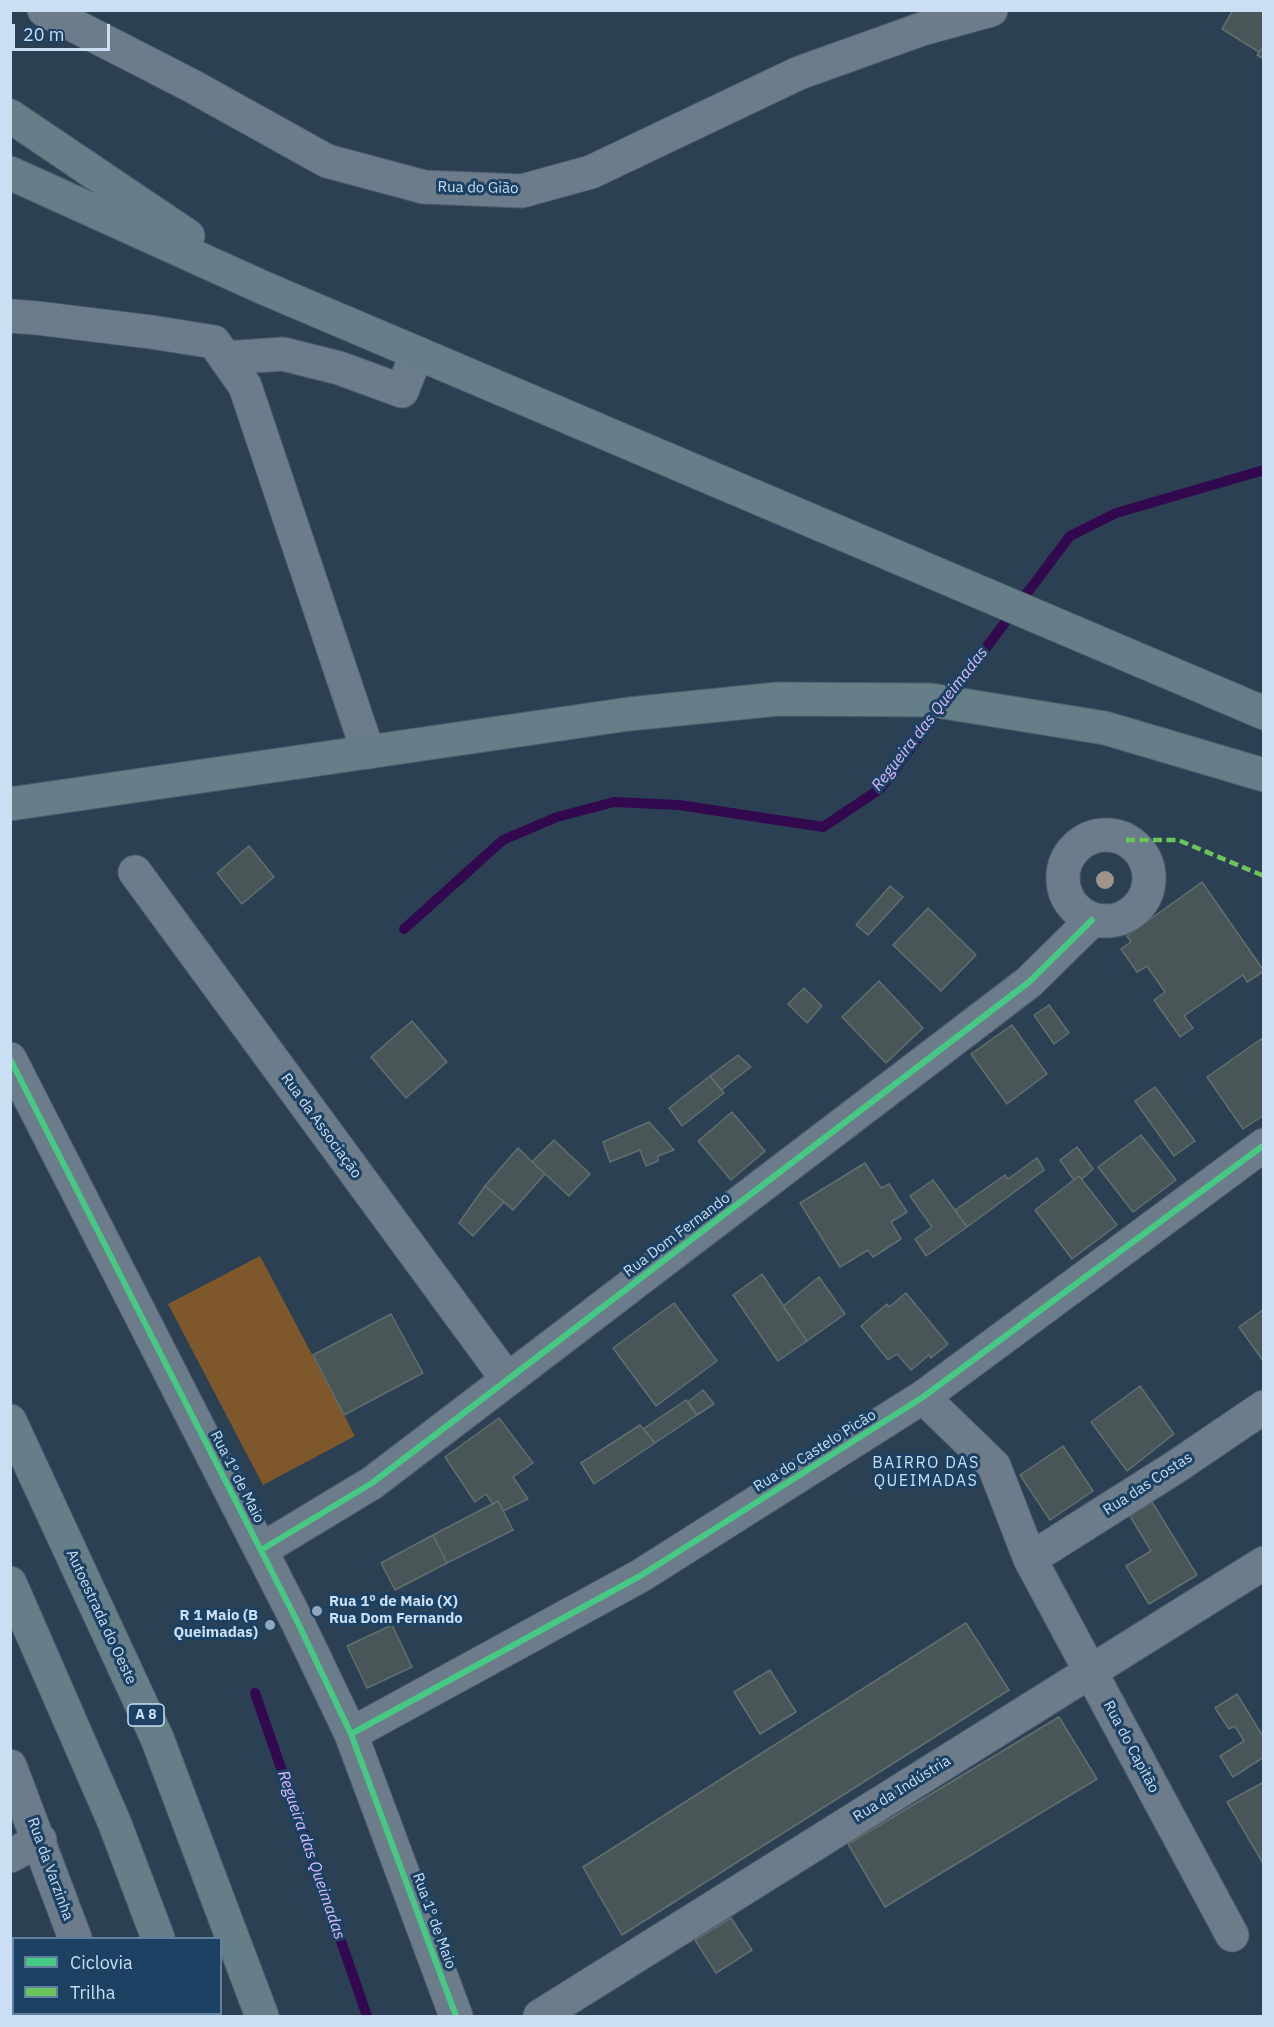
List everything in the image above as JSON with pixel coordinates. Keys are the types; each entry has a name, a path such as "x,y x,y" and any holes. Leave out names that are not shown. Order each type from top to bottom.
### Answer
{"highway":[{"path":"10,116 264,288"},
{"path":"10,173 264,288 1263,713"},
{"path":"10,804 628,714 778,699 931,700 1105,728 1263,775"},
{"name":"Autoestrada do Oeste","path":"10,1422 157,1738 262,2016"},
{"path":"10,1583 115,1824 158,1937"}],"street":[{"name":"Rua do Gião","path":"44,10 192,86 327,161 424,187 522,190 591,172 799,73 922,29 991,10"},
{"path":"10,316 140,330 214,342 245,386 368,752"},
{"path":"225,358 283,354 339,368 402,391 417,353"},
{"name":"Rua da Associação","path":"135,872 507,1379"},
{"name":"Rua Dom Fernando","path":"261,1550 372,1483 1029,982 1092,920"},
{"name":"Rua 1º de Maio","path":"10,1059 307,1640 351,1734 456,2016"},
{"name":"Rua do Castelo Picão","path":"351,1734 640,1576 923,1397 1263,1144"},
{"name":"Rua do Capitão","path":"923,1397 994,1466 1030,1559 1232,1935"},
{"name":"Rua das Costas","path":"1030,1559 1174,1468 1263,1407"},
{"name":"Rua da Indústria","path":"540,2016 1263,1563"},
{"name":"Rua da Varzinha","path":"10,1766 40,1840 75,1937"},
{"path":"10,1856 40,1840"}],"shaded area":[{"path":"260,1256 355,1436 263,1485 168,1304"}],"building":[{"path":"1233,10 1264,10 1264,46 1259,52 1222,29"},
{"path":"1264,46 1264,59 1257,55"},
{"path":"249,846 274,877 242,904 217,873"},
{"path":"1202,882 1264,971 1247,982 1243,975 1184,1016 1193,1028 1180,1037 1154,1000 1165,992 1147,966 1137,972 1121,949 1131,942 1127,936"},
{"path":"890,886 903,897 868,935 856,925"},
{"path":"928,908 976,955 941,991 893,945"},
{"path":"879,981 923,1028 886,1063 842,1017"},
{"path":"804,988 822,1006 807,1023 788,1004"},
{"path":"1049,1005 1069,1033 1054,1044 1034,1015"},
{"path":"412,1021 447,1062 406,1098 371,1057"},
{"path":"1012,1025 1047,1074 1007,1104 971,1054"},
{"path":"1261,1039 1264,1043 1264,1115 1243,1129 1207,1077"},
{"path":"738,1055 751,1067 721,1090 710,1076"},
{"path":"710,1076 724,1093 682,1126 669,1108"},
{"path":"1155,1087 1195,1141 1174,1156 1135,1101"},
{"path":"732,1112 765,1151 731,1180 698,1141"},
{"path":"649,1122 674,1150 658,1156 658,1161 646,1166 640,1150 610,1162 603,1142"},
{"path":"1141,1135 1176,1180 1133,1212 1098,1167"},
{"path":"554,1140 590,1174 569,1196 532,1162"},
{"path":"1077,1147 1093,1169 1082,1179 1079,1176 1074,1180 1060,1160"},
{"path":"518,1148 545,1174 513,1210 485,1186"},
{"path":"1037,1158 1044,1170 967,1227 955,1210 1005,1175 1008,1179"},
{"path":"865,1163 881,1188 889,1184 907,1212 891,1222 901,1239 873,1257 868,1250 840,1267 800,1203"},
{"path":"1079,1176 1117,1225 1072,1259 1035,1210"},
{"path":"933,1180 967,1227 926,1256 915,1239 932,1227 910,1196"},
{"path":"485,1186 504,1202 473,1236 459,1223"},
{"path":"762,1274 807,1341 778,1361 733,1295"},
{"path":"819,1277 845,1314 807,1341 783,1306"},
{"path":"906,1293 948,1344 931,1358 929,1355 911,1370 897,1354 888,1360 861,1326 887,1304 889,1307"},
{"path":"674,1303 717,1361 656,1406 613,1348"},
{"path":"1264,1309 1264,1362 1239,1327"},
{"path":"391,1314 423,1373 344,1415 313,1355"},
{"path":"1140,1386 1174,1434 1127,1471 1091,1422"},
{"path":"703,1390 714,1404 697,1415 688,1402"},
{"path":"686,1400 697,1415 655,1443 643,1429"},
{"path":"499,1418 533,1463 513,1477 528,1499 503,1511 498,1501 493,1504 486,1494 475,1502 445,1457"},
{"path":"640,1425 655,1443 594,1484 581,1463"},
{"path":"1063,1446 1093,1491 1050,1520 1020,1475"},
{"path":"498,1501 513,1530 447,1563 433,1535"},
{"path":"1152,1502 1197,1575 1149,1604 1126,1566 1151,1551 1130,1516"},
{"path":"433,1535 447,1563 395,1590 381,1563"},
{"path":"966,1623 1009,1690 622,1935 583,1867"},
{"path":"392,1625 412,1667 367,1688 347,1646"},
{"path":"770,1670 796,1712 760,1734 734,1692"},
{"path":"1237,1694 1264,1738 1264,1757 1233,1777 1220,1756 1244,1741 1235,1726 1229,1729 1215,1708"},
{"path":"1059,1717 1097,1779 885,1907 848,1844"},
{"path":"1264,1782 1264,1865 1227,1802"},
{"path":"731,1918 752,1950 716,1973 695,1940"}],"waterway":[{"name":"Regueira das Queimadas","path":"404,929 503,840 557,817 614,802 679,805 823,827 880,789 1070,536 1116,513 1264,470"},
{"name":"Regueira das Queimadas","path":"255,1693 367,2016"}],"marked path":[{"path":"1126,840 1178,840 1264,876"}],"cycle path":[{"path":"261,1550 372,1483 1029,982 1092,920"},
{"path":"10,1059 297,1621 351,1734 456,2016"},
{"path":"351,1734 640,1576 923,1397 1264,1145"}],"place":[{"name":"Rua 1º de Maio (X) Rua Dom Fernando","path":"317,1611"},
{"name":"R 1 Maio (B Queimadas)","path":"270,1625"}],"district":[{"name":"BAIRRO DAS QUEIMADAS","path":"926,1472"}]}
